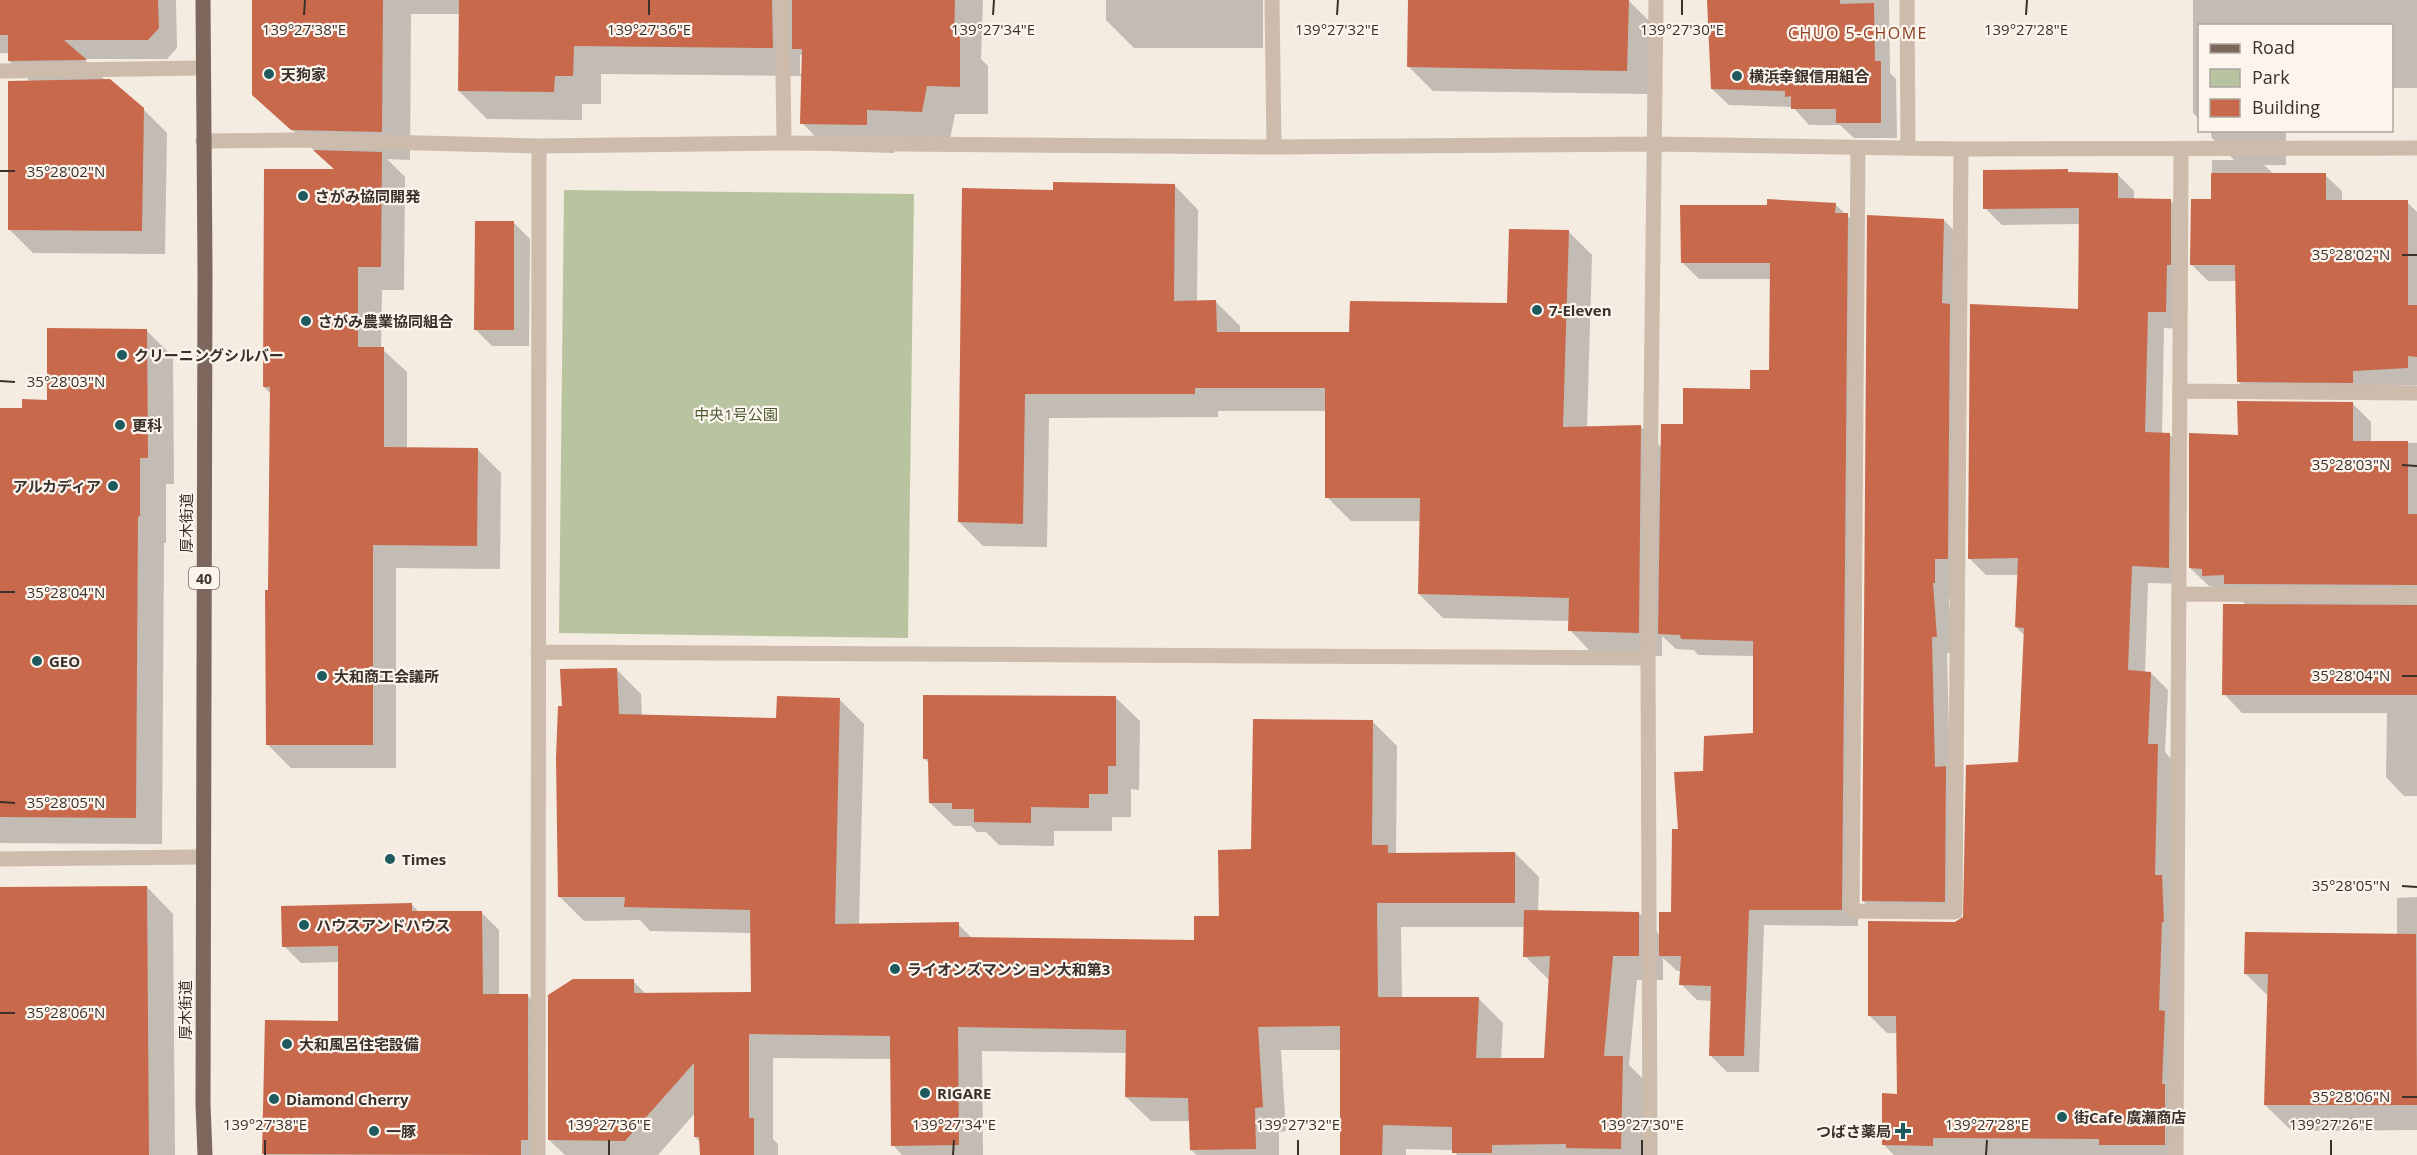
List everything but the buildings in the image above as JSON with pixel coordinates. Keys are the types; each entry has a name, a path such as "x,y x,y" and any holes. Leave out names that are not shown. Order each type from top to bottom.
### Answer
{"main road":[{"name":"厚木街道","path":"203,0 203,1104 205,1155"}],"street":[{"path":"782,0 784,143"},
{"path":"1272,0 1274,147"},
{"path":"1650,1155 1648,658 1656,0"},
{"path":"1907,0 1908,148"},
{"path":"0,71 203,68"},
{"path":"203,141 303,140 539,146 784,143 1274,147 1655,144 1961,149 2417,148"},
{"path":"538,1155 539,146"},
{"path":"1858,148 1852,911 1955,912 1961,149"},
{"path":"2176,1155 2181,149"},
{"path":"2180,391 2417,393"},
{"path":"2179,594 2417,595"},
{"path":"538,652 1648,658"},
{"path":"0,859 203,857"}],"green space":[{"name":"中央1号公園","path":"564,190 914,194 908,638 559,633"}],"place":[{"name":"天狗家","path":"269,74"},
{"name":"横浜幸銀信用組合","path":"1737,76"},
{"name":"さがみ協同開発","path":"303,196"},
{"name":"7-Eleven","path":"1537,310"},
{"name":"さがみ農業協同組合","path":"306,321"},
{"name":"クリーニングシルバー","path":"122,355"},
{"name":"更科","path":"120,425"},
{"name":"アルカディア","path":"113,486"},
{"name":"GEO","path":"37,661"},
{"name":"大和商工会議所","path":"322,676"},
{"name":"Times","path":"390,859"},
{"name":"ハウスアンドハウス","path":"304,925"},
{"name":"ライオンズマンション大和第3","path":"895,969"},
{"name":"大和風呂住宅設備","path":"287,1044"},
{"name":"RIGARE","path":"925,1093"},
{"name":"Diamond Cherry","path":"274,1099"},
{"name":"街Cafe 廣瀬商店","path":"2062,1117"},
{"name":"一豚","path":"374,1131"},
{"name":"つばさ薬局","path":"1903,1131"}],"district":[{"name":"CHUO 5-CHOME","path":"1858,33"}]}
